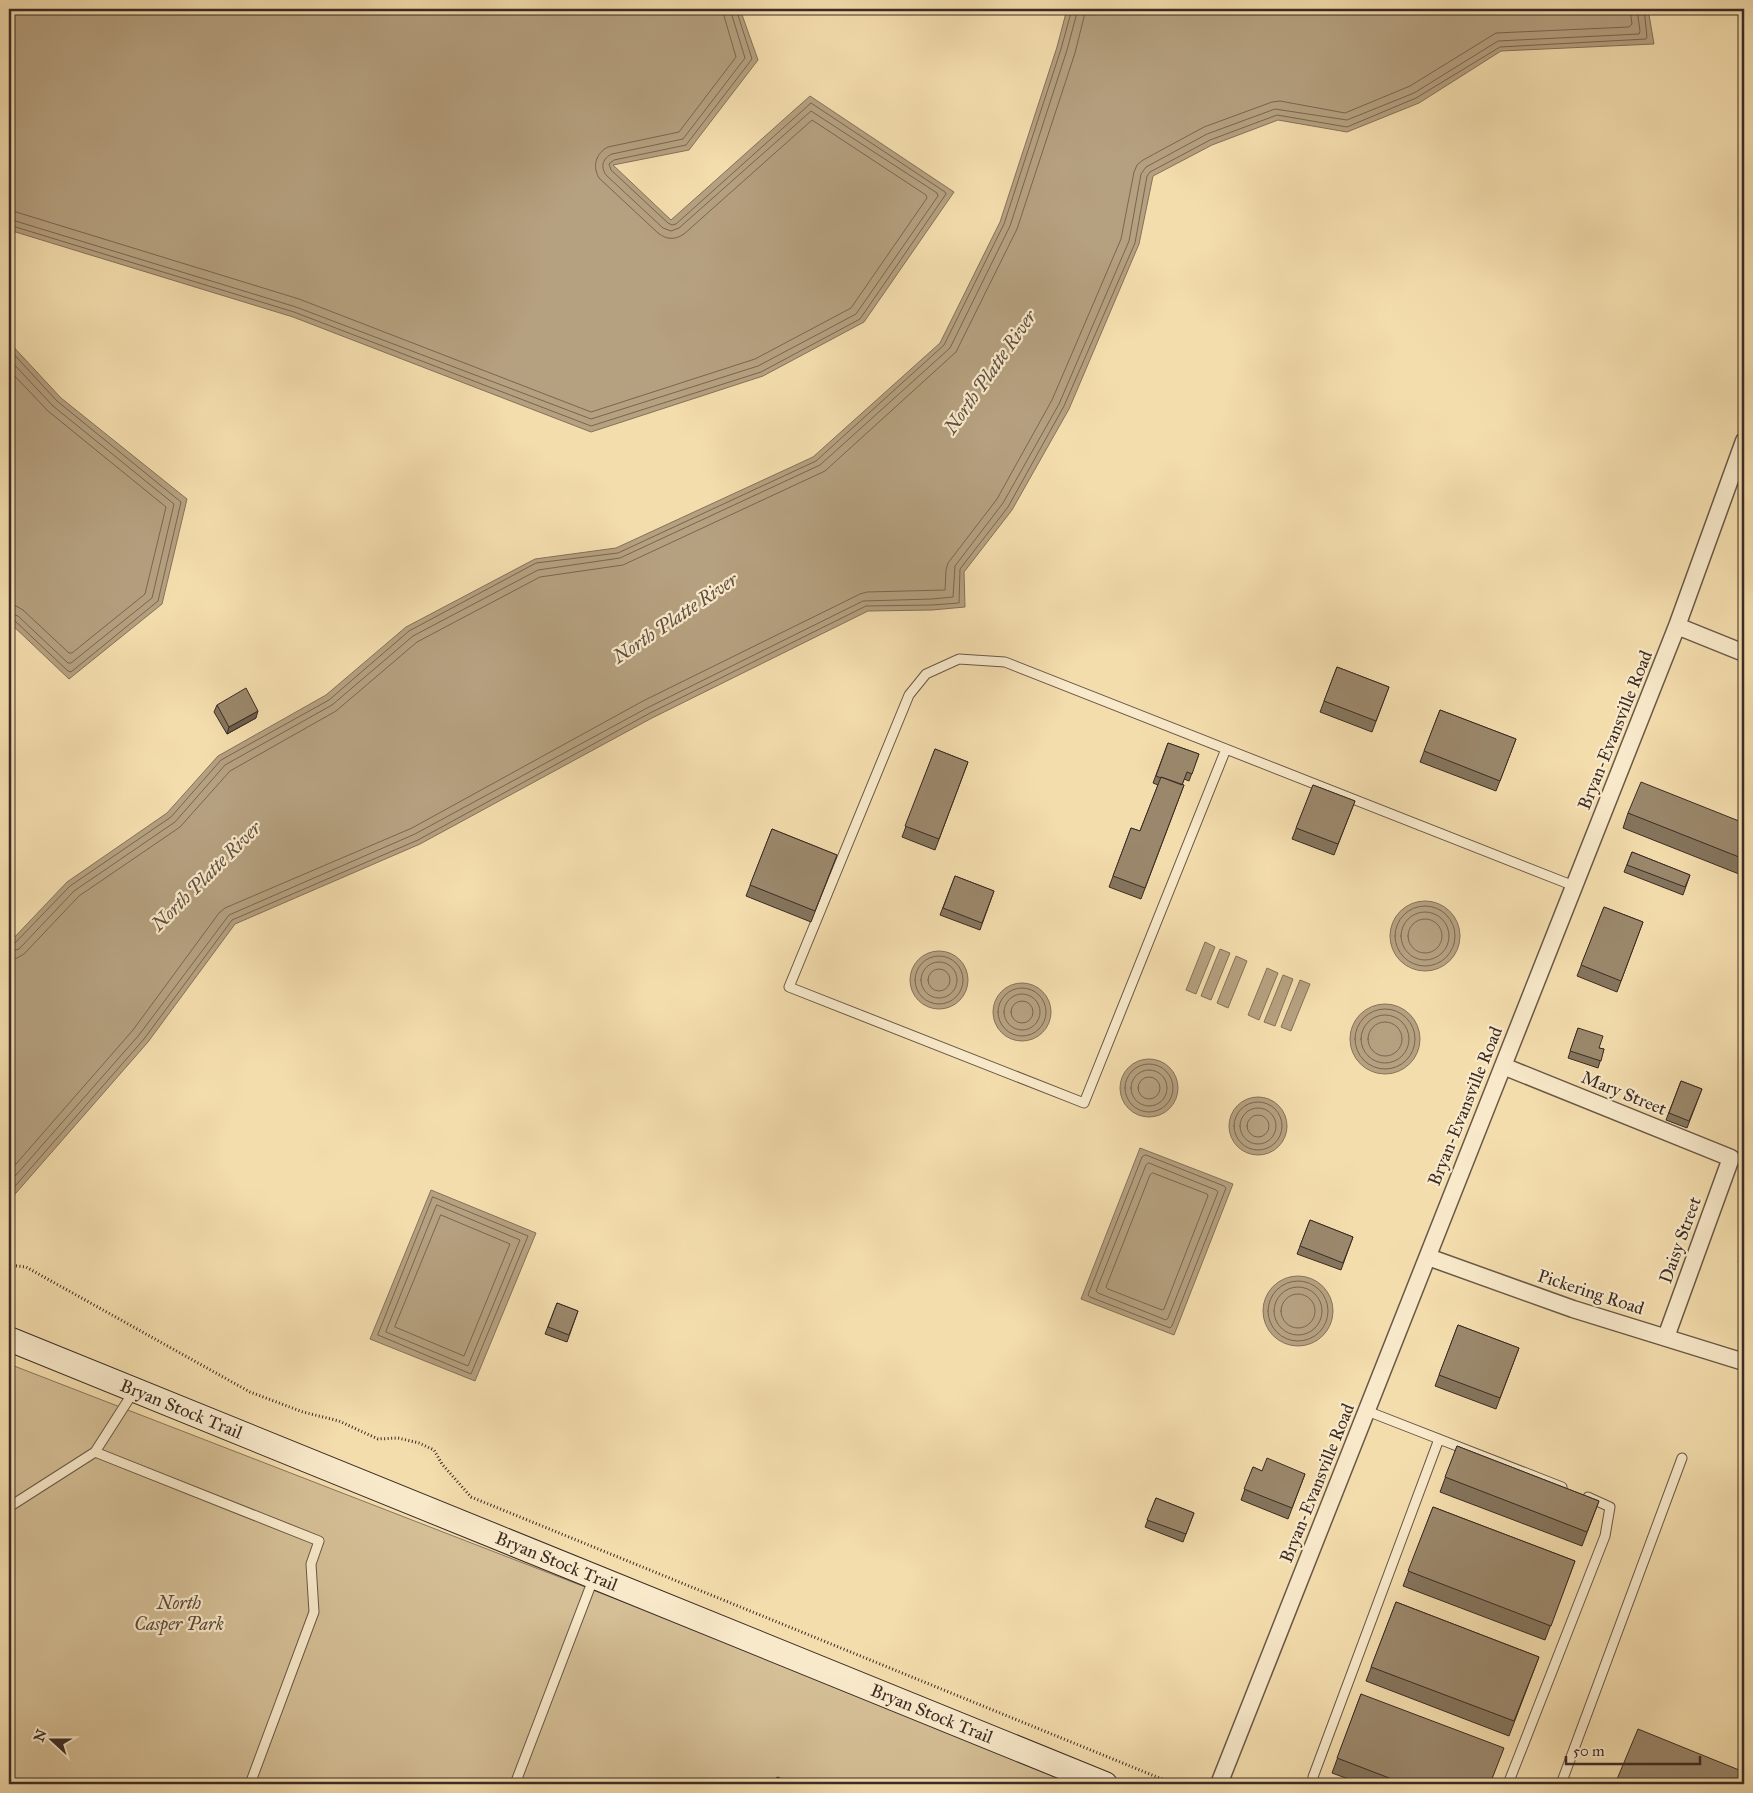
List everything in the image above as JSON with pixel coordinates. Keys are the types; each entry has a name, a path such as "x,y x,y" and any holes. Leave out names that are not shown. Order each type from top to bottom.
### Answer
{"main road":[{"name":"Bryan Stock Trail","path":"9,1338 1105,1784"}],"street":[{"name":"Bryan-Evansville Road","path":"1219,1784 1677,626 1744,441"},
{"path":"1677,626 1744,653"},
{"name":"Mary Street","path":"1503,1066 1731,1158"},
{"name":"Daisy Street","path":"1666,1337 1731,1158"},
{"name":"Pickering Road","path":"1428,1257 1573,1309 1744,1362"}],"lane":[{"path":"1226,749 1084,1103 789,987 909,695 926,674 959,659 1005,662 1226,749 1574,886"},
{"path":"9,1507 95,1452 135,1390"},
{"path":"1367,1411 1569,1490"},
{"path":"1315,1784 1313,1777 1439,1439"},
{"path":"95,1452 319,1541 311,1564 314,1612 250,1784"},
{"path":"1560,1784 1682,1458"},
{"path":"1508,1784 1605,1536 1610,1507 1579,1493"},
{"path":"514,1784 594,1577"}],"path":[{"path":"9,1265 26,1267 250,1392 303,1412 338,1421 378,1440 398,1438 419,1442 434,1450 442,1464 471,1497 1174,1784"}],"green space":[{"name":"North Casper Park","path":"9,1364 1094,1784 9,1784"}],"water":[{"path":"9,9 740,9 758,60 689,150 613,165 671,220 810,96 954,192 864,322 763,376 591,432 293,317 9,230"},
{"name":"North Platte River","path":"1067,9 1648,9 1654,44 1501,51 1419,103 1347,132 1278,120 1212,145 1153,176 1139,244 1069,409 1012,510 964,572 965,607 932,610 868,611 652,718 420,844 235,924 148,1042 9,1201 9,943 67,882 167,813 218,756 326,695 406,627 535,559 616,548 813,457 940,343 1000,222 1057,47"},
{"path":"9,342 61,398 187,499 162,604 69,679 9,622"},
{"path":"1432,901 1445,907 1454,916 1458,922 1460,936 1458,950 1450,961 1439,969 1418,971 1411,969 1400,961 1392,950 1390,929 1392,922 1400,911 1411,903"},
{"path":"1205,942 1215,947 1196,994 1186,990"},
{"path":"1220,949 1230,953 1211,1000 1201,996"},
{"path":"933,951 945,951 960,959 968,974 968,986 960,1001 945,1009 933,1009 918,1001 910,986 910,974 918,959"},
{"path":"1236,956 1247,961 1228,1008 1217,1003"},
{"path":"1267,968 1278,973 1259,1020 1248,1015"},
{"path":"1283,975 1293,979 1275,1026 1264,1022"},
{"path":"1300,980 1310,984 1291,1031 1281,1027"},
{"path":"1016,983 1028,983 1043,991 1051,1006 1051,1018 1043,1033 1028,1041 1016,1041 1001,1033 993,1018 993,1006 1001,991"},
{"path":"1392,1004 1405,1010 1414,1019 1418,1025 1420,1039 1418,1053 1410,1064 1399,1072 1378,1074 1371,1072 1360,1064 1352,1053 1350,1032 1352,1025 1360,1014 1371,1006"},
{"path":"1143,1059 1155,1059 1170,1067 1178,1082 1178,1094 1170,1109 1155,1117 1143,1117 1128,1109 1120,1094 1120,1082 1128,1067"},
{"path":"1252,1097 1264,1097 1279,1105 1287,1120 1287,1132 1279,1147 1264,1155 1252,1155 1237,1147 1229,1132 1229,1120 1237,1105"},
{"path":"1140,1148 1233,1184 1174,1335 1081,1299"},
{"path":"431,1190 536,1233 475,1381 370,1339"},
{"path":"1291,1276 1305,1276 1318,1281 1328,1291 1333,1304 1333,1318 1328,1331 1318,1341 1305,1346 1291,1346 1278,1341 1268,1331 1263,1318 1263,1304 1268,1291 1278,1281"}],"building":[{"path":"1337,667 1389,687 1376,721 1324,701"},
{"path":"246,688 258,711 229,727 217,705"},
{"path":"1440,710 1516,739 1500,781 1424,751"},
{"path":"1168,743 1199,754 1192,774 1187,772 1182,785 1156,776"},
{"path":"935,749 968,762 939,839 905,826"},
{"path":"1161,777 1184,785 1145,888 1113,876 1131,828 1140,831"},
{"path":"1641,782 1744,823 1744,859 1628,813"},
{"path":"1313,785 1355,801 1338,844 1296,828"},
{"path":"772,829 837,855 815,911 750,885"},
{"path":"1632,852 1690,875 1685,887 1627,865"},
{"path":"955,876 994,891 982,923 943,908"},
{"path":"1604,907 1643,922 1621,981 1581,965"},
{"path":"1578,1028 1603,1036 1599,1048 1604,1049 1601,1061 1570,1051"},
{"path":"1681,1081 1702,1089 1689,1121 1669,1113"},
{"path":"1310,1220 1353,1237 1343,1263 1300,1246"},
{"path":"1744,1245 1744,1256 1740,1255"},
{"path":"557,1303 578,1311 569,1335 548,1327"},
{"path":"1458,1325 1519,1348 1500,1398 1439,1375"},
{"path":"1457,1446 1599,1501 1587,1532 1445,1477"},
{"path":"1267,1458 1305,1474 1292,1508 1244,1489 1253,1467 1262,1471"},
{"path":"1156,1498 1194,1513 1186,1534 1147,1520"},
{"path":"1433,1507 1575,1561 1551,1626 1408,1571"},
{"path":"1396,1602 1539,1657 1514,1721 1371,1667"},
{"path":"1361,1694 1504,1748 1490,1784 1405,1784 1337,1758"},
{"path":"1638,1729 1744,1772 1744,1784 1615,1784"},
{"path":"777,1777 797,1784 774,1784"}]}
